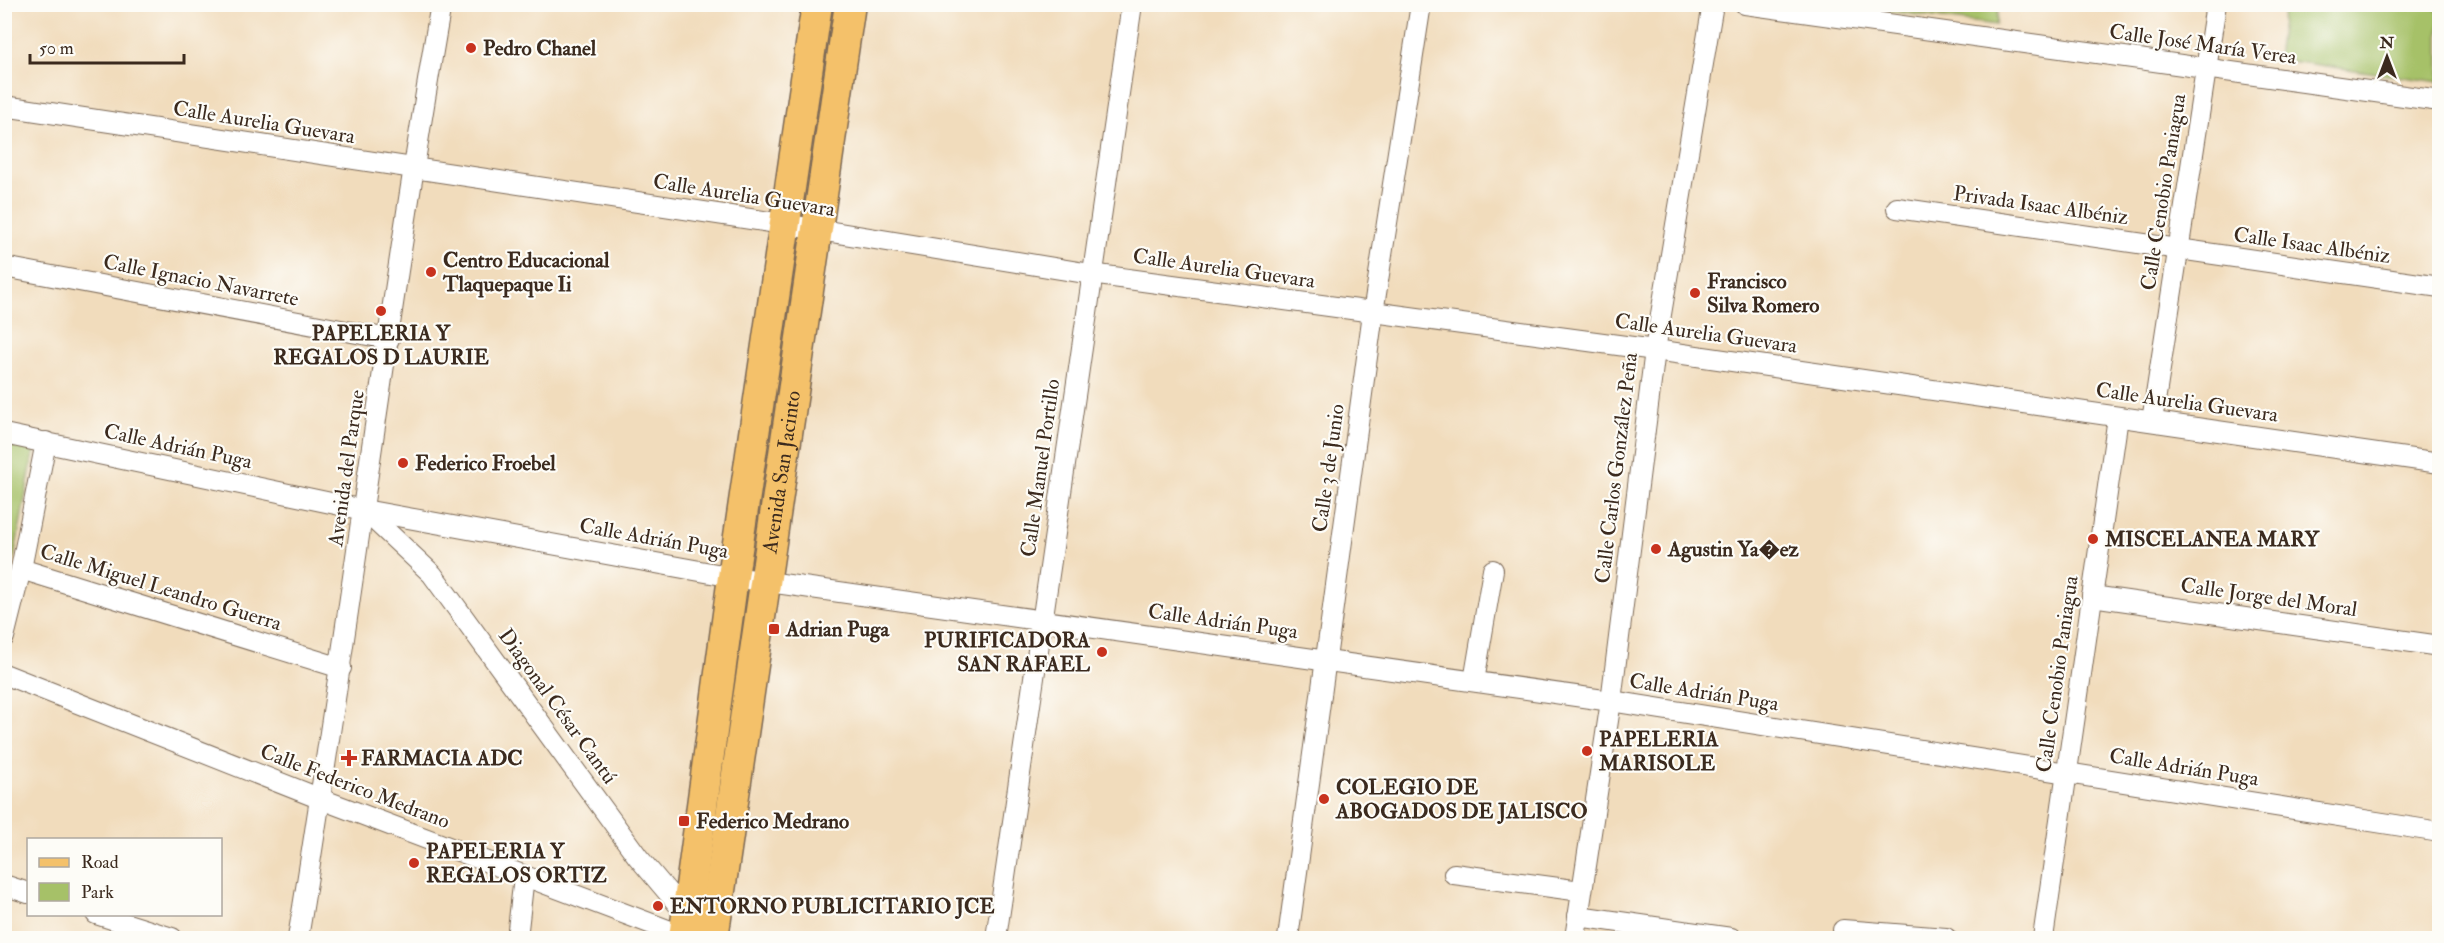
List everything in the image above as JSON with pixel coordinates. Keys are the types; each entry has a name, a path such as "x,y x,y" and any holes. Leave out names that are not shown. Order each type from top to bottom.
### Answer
{"main road":[{"name":"Avenida San Jacinto","path":"695,932 733,577 817,4"},
{"name":"Avenida San Jacinto","path":"695,932 766,582 850,4"}],"street":[{"name":"Avenida del Parque","path":"298,939 341,668 413,170 441,4"},
{"name":"Calle Manuel Portillo","path":"996,939 1132,4"},
{"name":"Calle 3 de Junio","path":"1288,939 1373,313 1420,4"},
{"name":"Calle Carlos González Peña","path":"1575,939 1611,701 1655,350 1713,4"},
{"name":"Calle José María Verea","path":"1745,4 2439,101"},
{"name":"Calle Cenobio Paniagua","path":"2152,421 2216,4"},
{"name":"Calle Aurelia Guevara","path":"4,106 413,170 783,224 1091,274 1655,350 2439,463"},
{"name":"Privada Isaac Albéniz","path":"1896,208 2178,250"},
{"name":"Calle Isaac Albéniz","path":"2178,250 2439,287"},
{"name":"Calle Ignacio Navarrete","path":"4,267 388,339"},
{"name":"Calle Cenobio Paniagua","path":"2043,939 2118,417"},
{"name":"Calle Adrián Puga","path":"4,434 364,510 733,577 1611,701 2439,832"},
{"name":"Calle Miguel Leandro Guerra","path":"46,442 21,568 341,668"},
{"name":"Diagonal César Cantú","path":"364,510 432,574 695,932"},
{"path":"4,637 21,568"},
{"path":"1474,681 1492,570"},
{"name":"Calle Jorge del Moral","path":"2092,596 2439,646"},
{"name":"Calle Federico Medrano","path":"4,674 321,800 525,876 695,932"},
{"path":"1454,874 1581,891"},
{"path":"517,939 525,876"},
{"path":"4,885 27,893"},
{"path":"99,916 172,939"},
{"path":"1578,916 1731,939"},
{"path":"1843,930 1946,939"}],"green space":[{"path":"1858,4 1999,5 1996,25 1858,7"},
{"path":"2284,5 2431,5 2439,13 2439,82 2277,59"},
{"path":"5,444 34,450 5,606"}],"place":[{"name":"Pedro Chanel","path":"471,48"},
{"name":"Centro Educacional Tlaquepaque Ii","path":"431,272"},
{"name":"Francisco Silva Romero","path":"1695,293"},
{"name":"PAPELERIA Y REGALOS D LAURIE","path":"381,311"},
{"name":"Federico Froebel","path":"403,463"},
{"name":"MISCELANEA MARY","path":"2093,539"},
{"name":"Agustin Ya�ez","path":"1656,549"},
{"name":"Adrian Puga","path":"774,629"},
{"name":"PURIFICADORA SAN RAFAEL","path":"1102,652"},
{"name":"PAPELERIA MARISOLE","path":"1587,751"},
{"name":"FARMACIA ADC","path":"349,758"},
{"name":"COLEGIO DE ABOGADOS DE JALISCO","path":"1324,799"},
{"name":"Federico Medrano","path":"684,821"},
{"name":"PAPELERIA Y REGALOS ORTIZ","path":"414,863"},
{"name":"ENTORNO PUBLICITARIO JCE","path":"658,906"}]}
